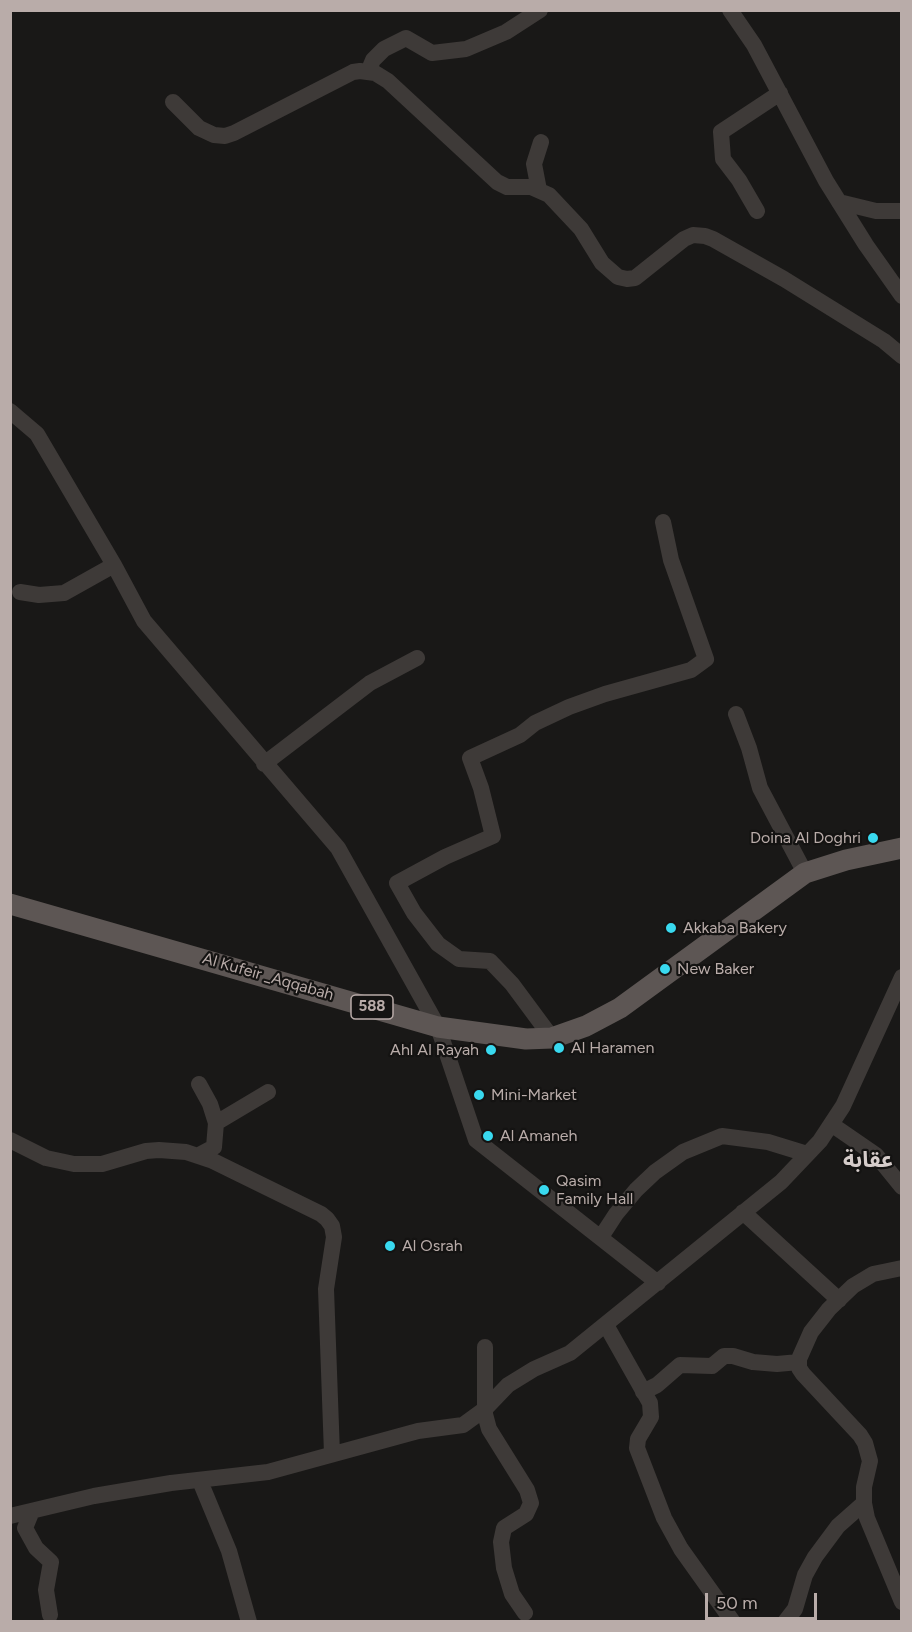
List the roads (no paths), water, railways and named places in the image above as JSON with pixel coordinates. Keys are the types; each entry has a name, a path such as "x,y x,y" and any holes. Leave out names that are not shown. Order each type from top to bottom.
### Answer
{"main road":[{"name":"588","path":"805,873 846,860 902,848"},
{"name":"Al Kufeir _Aqqabah","path":"10,904 438,1027 526,1039 552,1038 586,1026 620,1008 805,873"}],"street":[{"path":"368,72 373,60 384,49 406,38 432,53 466,49 506,32 540,10"},
{"path":"730,10 754,45 839,202 902,296"},
{"path":"173,102 199,128 214,135 225,136 353,72 375,73 388,81 498,182 507,187 523,186 549,195 571,216 602,263 618,277 635,278 684,238 705,236 784,279 884,341 902,356"},
{"path":"757,211 739,180 723,159 721,132 780,93"},
{"path":"539,190 534,164 541,142"},
{"path":"839,202 876,211 902,211"},
{"path":"10,411 37,434 144,621 338,848 438,1027 476,1140 658,1283"},
{"path":"552,1038 512,984 490,961 459,959 438,944 414,913 397,883 445,857 493,836 481,788 470,758 520,735 535,723 568,707 691,670 706,659 671,560 663,522"},
{"path":"20,592 39,595 64,593 114,565"},
{"path":"264,764 370,683 417,658"},
{"path":"736,714 749,748 760,788 805,873"},
{"path":"10,1516 94,1496 171,1483 268,1472 418,1431 463,1425 484,1409 508,1385 534,1369 570,1353 781,1182 820,1141 843,1106 902,977"},
{"path":"199,1084 210,1104 216,1123 214,1147 199,1155"},
{"path":"216,1123 268,1092"},
{"path":"831,1124 876,1155 902,1187"},
{"path":"600,1237 636,1190 655,1172 683,1152 722,1136 768,1142 807,1154"},
{"path":"10,1140 45,1158 74,1164 102,1164 146,1151 159,1150 199,1155 321,1214 332,1226 334,1237 326,1289 332,1454"},
{"path":"743,1212 839,1300"},
{"path":"902,1268 884,1270 862,1279 839,1300 811,1332 799,1362 803,1374 854,1428 865,1443 870,1461 864,1487 867,1518 902,1602"},
{"path":"606,1325 650,1403 651,1417 638,1439 637,1448 664,1518 681,1549 733,1622"},
{"path":"485,1347 484,1409 489,1429 527,1490 531,1503 526,1514 504,1528 501,1542 504,1568 512,1594 525,1613"},
{"path":"644,1392 657,1385 680,1365 712,1366 724,1356 777,1364 799,1362"},
{"path":"200,1481 229,1551 249,1622"},
{"path":"785,1622 795,1609 805,1575 815,1557 838,1526 864,1503"},
{"path":"32,1511 25,1528 36,1548 51,1562 46,1590 50,1615"}],"place":[{"name":"Doina Al Doghri","path":"873,838"},
{"name":"Akkaba Bakery","path":"671,928"},
{"name":"New Baker","path":"665,969"},
{"name":"Al Haramen","path":"559,1048"},
{"name":"Ahl Al Rayah","path":"491,1050"},
{"name":"Mini-Market","path":"479,1095"},
{"name":"Al Amaneh","path":"488,1136"},
{"name":"Qasim Family Hall","path":"544,1190"},
{"name":"Al Osrah","path":"390,1246"}],"district":[{"name":"عقابة","path":"868,1161"}]}
